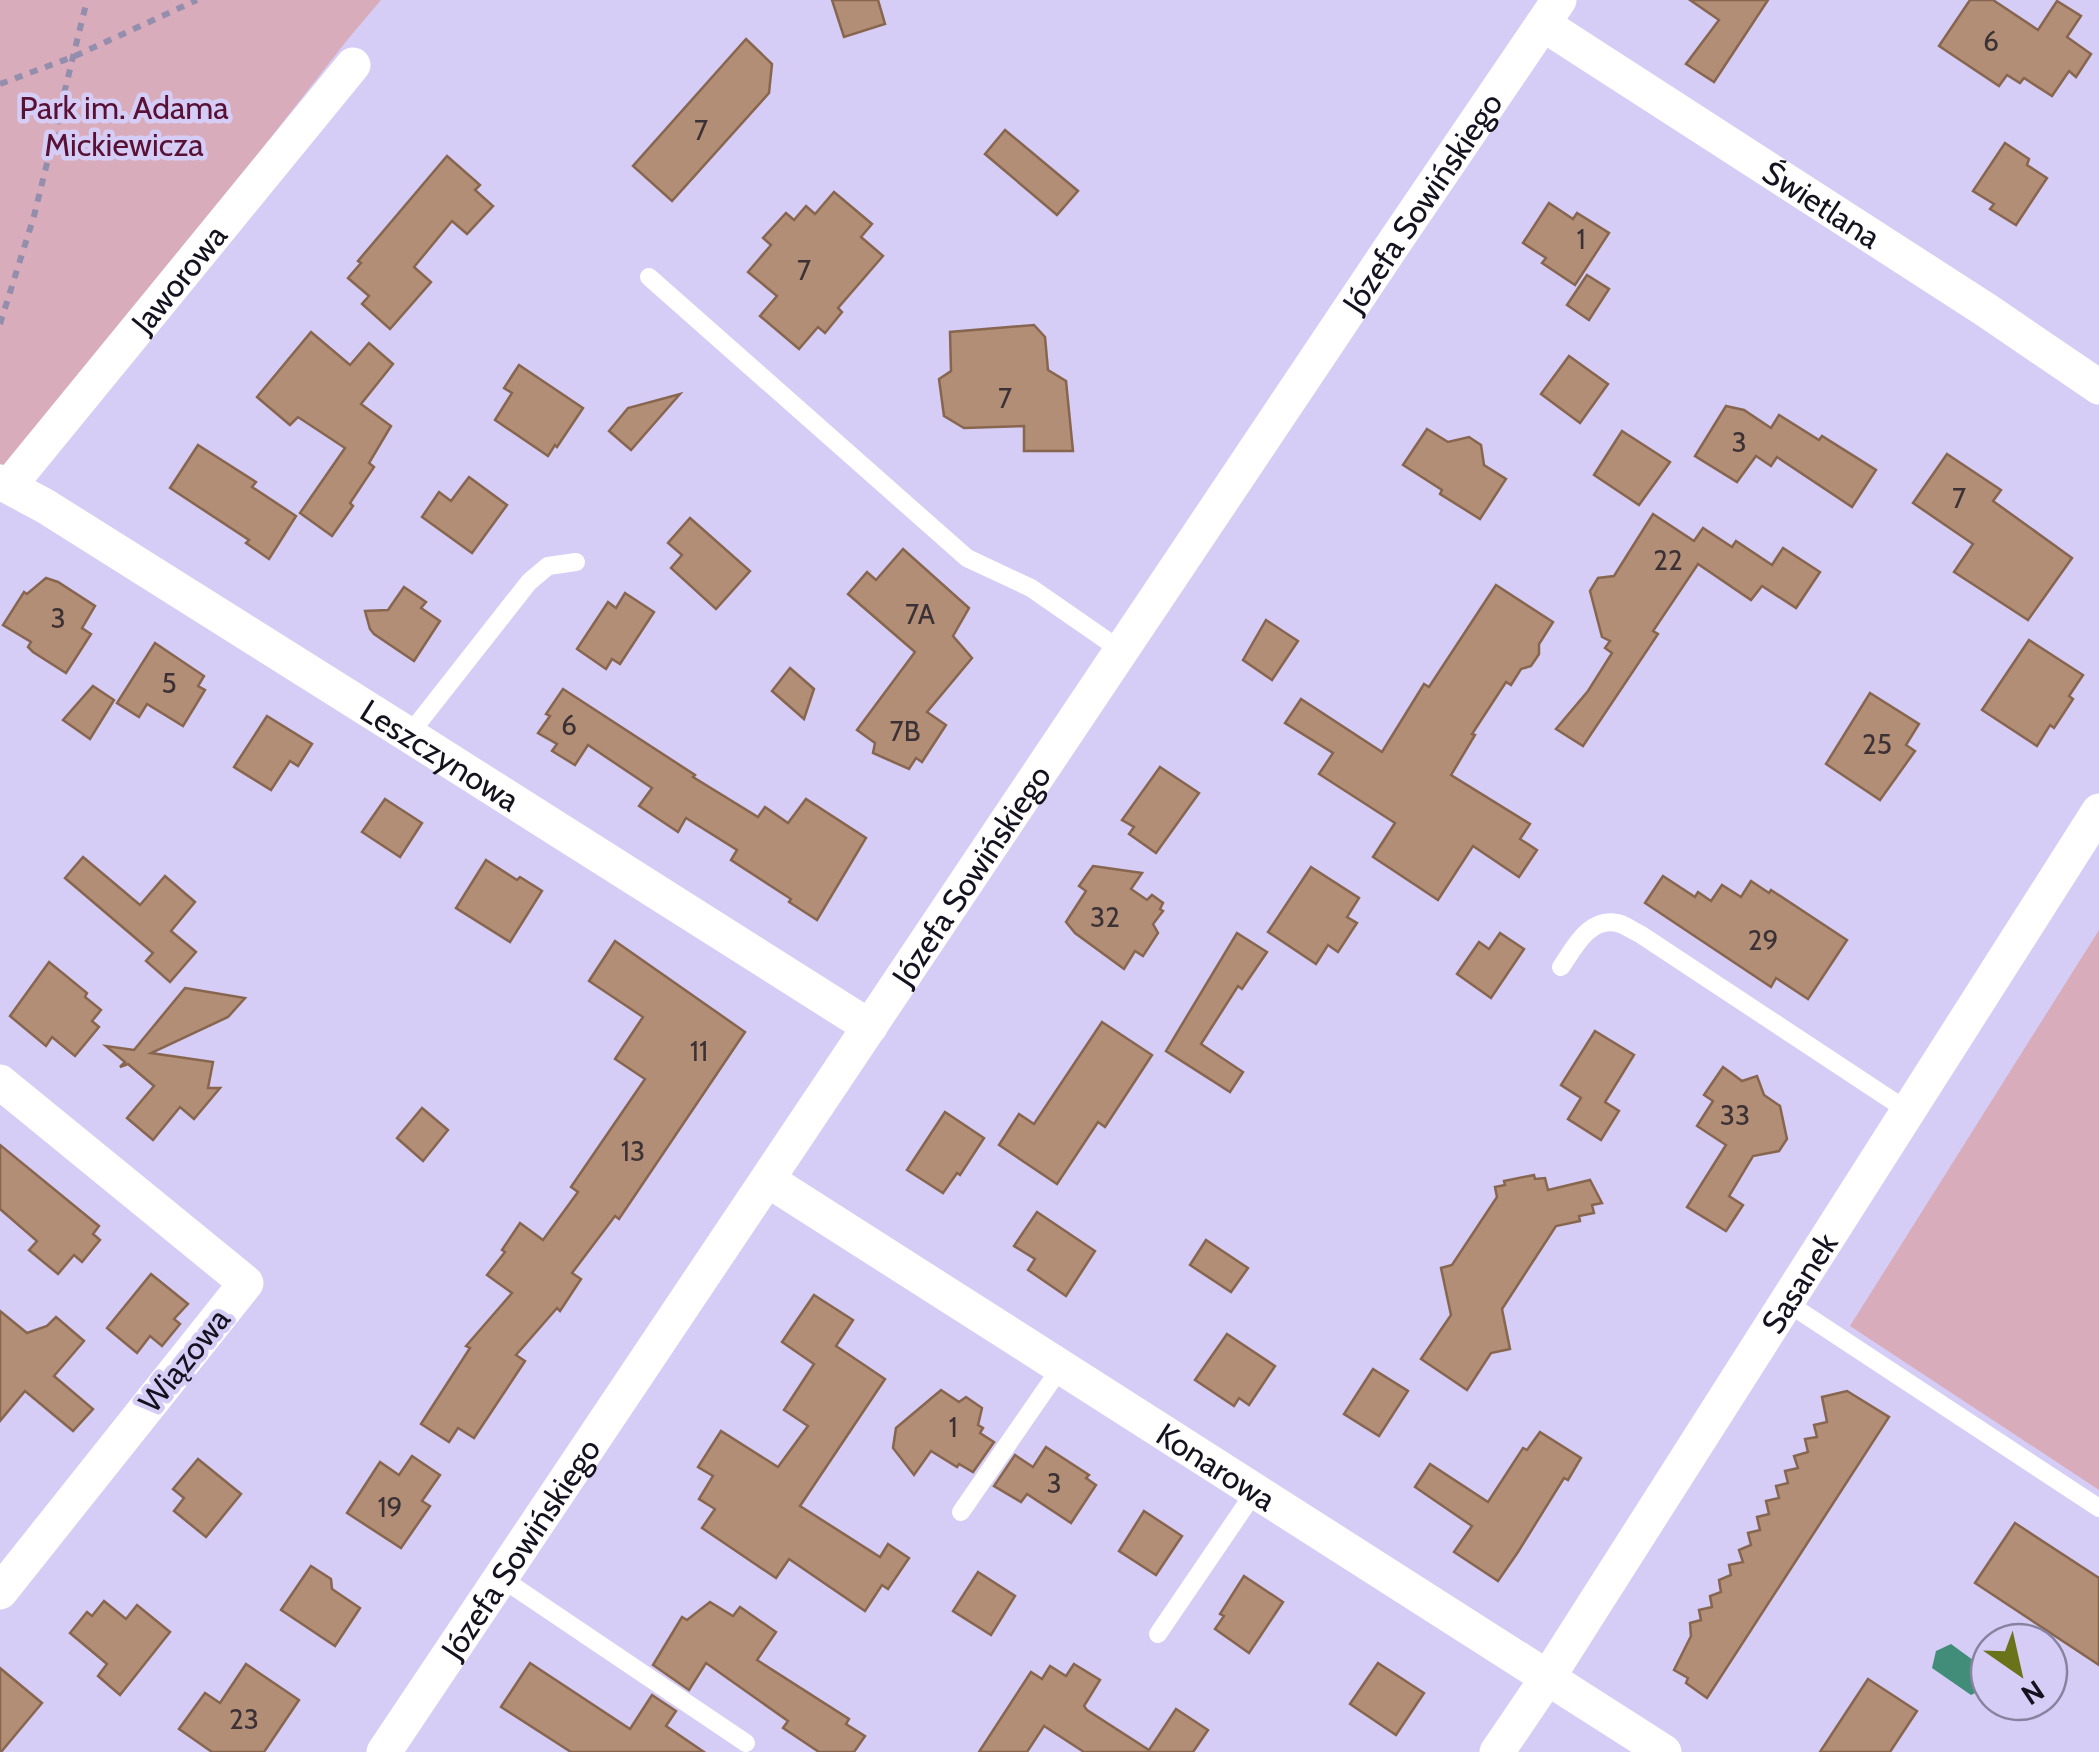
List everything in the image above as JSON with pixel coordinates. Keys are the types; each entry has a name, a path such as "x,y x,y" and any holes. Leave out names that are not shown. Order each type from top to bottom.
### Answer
{"street":[{"name":"Świetlana","path":"1551,12 2099,388"},
{"name":"Józefa Sowińskiego","path":"384,1752 1551,12"},
{"name":"Jaworowa","path":"4,484 353,65"},
{"name":"Leszczynowa","path":"4,484 45,506 870,1027"},
{"name":"Sasanek","path":"1497,1752 2099,811"},
{"name":"Wiązowa","path":"0,1082 246,1283 0,1592"},
{"name":"Konarowa","path":"768,1180 1664,1752"}],"lane":[{"path":"650,277 967,558 1031,588 1122,651"},
{"path":"408,736 529,582 548,566 576,562"},
{"path":"1561,967 1584,934 1600,923 1618,922 1908,1111"},
{"path":"1786,1302 2099,1508"},
{"path":"961,1512 1061,1366"},
{"path":"1158,1634 1256,1490"},
{"path":"500,1578 746,1743"}],"path":[{"path":"0,324 34,216 87,0"},
{"path":"0,84 75,56 197,0"}],"green space":[{"name":"Park im. Adama Mickiewicza","path":"0,0 381,0 11,469 0,464"},
{"path":"2099,930 2099,1490 1850,1326"}],"shaded area":[{"path":"1951,1644 1969,1657 1969,1694 1932,1668 1936,1651"}],"building":[{"path":"832,0 878,0 885,24 844,37"},
{"path":"1690,0 1768,0 1714,82 1686,64 1719,20"},
{"path":"1970,0 1993,0 2038,30 2057,1 2081,16 2067,37 2091,54 2076,77 2069,71 2052,96 2024,78 2020,83 2007,75 1999,86 1939,46"},
{"path":"746,39 772,64 769,93 672,201 633,166"},
{"path":"1005,130 1078,191 1057,215 985,154"},
{"path":"2005,143 2029,159 2027,165 2047,178 2016,225 1990,209 1994,204 1973,191"},
{"path":"447,156 480,185 475,190 493,206 467,234 452,221 414,267 431,282 390,329 362,304 369,296 348,278"},
{"path":"834,192 872,224 861,237 883,256 838,308 842,312 825,333 818,327 799,349 760,316 777,296 748,272 771,245 763,238 786,213 794,220 806,206 815,214"},
{"path":"1549,203 1573,219 1577,213 1609,233 1575,285 1542,263 1546,258 1523,243"},
{"path":"1587,275 1609,289 1589,320 1567,305"},
{"path":"1034,325 1045,337 1048,370 1066,381 1073,451 1024,451 1024,426 964,428 944,416 939,379 951,371 950,332"},
{"path":"311,332 350,365 369,343 393,364 361,404 391,426 369,463 374,467 332,536 300,513 345,448 298,417 290,425 257,397"},
{"path":"1569,356 1608,384 1580,423 1541,394"},
{"path":"519,365 583,408 548,456 495,420 512,393 504,388"},
{"path":"680,394 631,450 609,431 628,408"},
{"path":"1726,406 1744,410 1771,428 1779,415 1876,470 1852,507 1777,457 1771,466 1756,456 1737,482 1695,456"},
{"path":"1427,429 1448,442 1469,437 1481,445 1484,465 1506,479 1480,519 1403,465"},
{"path":"1622,431 1670,462 1639,505 1594,475"},
{"path":"198,445 256,482 252,487 296,516 269,559 246,543 249,540 170,488"},
{"path":"1947,454 2001,490 1993,501 2072,558 2028,620 1954,572 1973,544 1913,503"},
{"path":"469,477 507,505 472,553 422,517 439,492 451,501"},
{"path":"1653,514 1694,541 1703,528 1732,547 1736,541 1772,565 1783,548 1820,572 1796,608 1762,586 1751,600 1698,564 1653,631 1658,634 1583,746 1556,729 1588,691 1612,653 1605,648 1610,641 1602,637 1590,591 1598,578 1614,576"},
{"path":"690,518 750,571 716,609 671,568 682,555 668,543"},
{"path":"903,549 969,608 953,636 972,658 927,712 946,725 922,762 916,758 909,769 873,753 875,743 857,730 915,652 848,594 867,572 876,580"},
{"path":"46,578 95,606 82,628 91,634 66,673 33,652 28,647 31,642 3,625 24,592 27,594"},
{"path":"1496,585 1553,622 1531,666 1521,669 1511,685 1506,682 1451,775 1530,824 1520,839 1537,850 1519,877 1473,846 1438,900 1373,857 1395,823 1319,774 1333,753 1285,723 1301,699 1382,752 1424,684 1429,687"},
{"path":"404,587 426,602 421,608 440,621 414,661 374,634 365,611 388,610"},
{"path":"625,593 654,612 620,664 612,659 606,669 577,649 608,602 616,608"},
{"path":"1266,620 1298,641 1272,680 1243,660"},
{"path":"2029,640 2083,675 2069,696 2073,699 2037,746 1982,710"},
{"path":"155,643 204,676 198,686 205,690 183,726 147,704 139,717 117,703"},
{"path":"790,668 814,689 804,719 772,691"},
{"path":"93,686 114,700 90,739 63,720"},
{"path":"563,689 758,817 765,807 788,823 806,799 866,838 817,920 731,860 737,850 686,818 678,832 639,806 652,788 588,745 575,765 552,751 557,744 538,733"},
{"path":"1870,693 1919,724 1906,745 1915,751 1880,800 1826,764"},
{"path":"267,716 312,744 298,766 290,761 271,790 234,767"},
{"path":"1160,767 1199,793 1156,853 1129,834 1134,827 1122,820"},
{"path":"385,799 422,823 400,857 362,832"},
{"path":"83,857 140,905 165,876 195,902 171,931 196,952 170,982 146,961 153,953 65,878"},
{"path":"486,860 542,891 510,942 456,908"},
{"path":"1093,866 1142,873 1131,889 1147,900 1152,895 1163,903 1163,911 1153,924 1158,933 1143,956 1135,951 1124,969 1066,922 1086,891 1079,886"},
{"path":"1311,867 1359,898 1347,917 1357,923 1338,952 1328,945 1316,964 1268,932"},
{"path":"1663,876 1695,897 1698,892 1711,901 1722,885 1741,897 1751,881 1847,940 1808,999 1776,978 1771,987 1645,903"},
{"path":"1237,933 1267,952 1242,989 1238,986 1201,1044 1243,1072 1230,1092 1166,1051"},
{"path":"1500,933 1524,949 1491,998 1457,974 1479,942 1489,949"},
{"path":"615,941 745,1032 619,1219 615,1216 572,1273 581,1279 560,1311 557,1308 516,1355 525,1361 474,1438 458,1428 449,1442 421,1424 470,1348 466,1346 512,1293 487,1275 520,1223 543,1240 578,1192 571,1187 645,1079 615,1059 643,1017 589,981"},
{"path":"49,962 101,1010 92,1021 99,1027 75,1056 52,1037 46,1046 10,1016"},
{"path":"185,988 245,998 228,1017 151,1053 213,1062 208,1088 220,1088 194,1119 180,1107 153,1140 127,1118 154,1086 128,1064 120,1067 125,1062 106,1046 134,1050"},
{"path":"1102,1022 1152,1055 1105,1127 1098,1122 1057,1184 999,1145 1019,1114 1034,1124"},
{"path":"1595,1031 1634,1055 1605,1102 1619,1111 1601,1140 1568,1119 1581,1098 1561,1085"},
{"path":"1723,1067 1742,1081 1757,1076 1764,1095 1780,1106 1787,1139 1779,1151 1753,1156 1729,1196 1743,1205 1726,1231 1687,1207 1726,1145 1697,1126 1713,1101 1704,1095"},
{"path":"422,1108 448,1130 423,1161 397,1138"},
{"path":"945,1112 984,1138 943,1193 907,1170"},
{"path":"0,1145 99,1226 93,1234 100,1240 82,1262 74,1255 58,1274 29,1250 37,1241 0,1209"},
{"path":"1534,1175 1535,1179 1545,1178 1548,1190 1590,1180 1602,1203 1592,1205 1594,1213 1579,1216 1580,1221 1556,1226 1502,1309 1510,1349 1491,1353 1467,1390 1421,1359 1451,1315 1441,1268 1452,1265 1497,1197 1495,1187 1505,1185 1504,1181"},
{"path":"1037,1212 1095,1251 1066,1296 1028,1270 1035,1259 1014,1246"},
{"path":"1206,1240 1248,1268 1231,1292 1190,1265"},
{"path":"151,1274 188,1304 174,1319 180,1324 162,1346 150,1336 137,1353 107,1328"},
{"path":"814,1295 853,1320 836,1346 885,1379 800,1506 880,1557 888,1544 909,1558 888,1589 882,1585 865,1611 789,1559 776,1578 702,1528 715,1509 699,1499 713,1476 698,1467 721,1431 778,1467 808,1426 784,1410 814,1364 782,1342"},
{"path":"0,1311 27,1333 47,1326 56,1317 84,1341 54,1376 93,1409 73,1431 25,1391 0,1421"},
{"path":"1227,1334 1275,1366 1249,1405 1239,1398 1234,1406 1195,1380"},
{"path":"1373,1369 1408,1391 1379,1436 1344,1414"},
{"path":"941,1390 959,1402 966,1397 982,1408 980,1433 994,1442 973,1472 931,1451 914,1475 893,1448 896,1428"},
{"path":"1847,1391 1889,1417 1707,1698 1674,1670 1691,1636 1690,1623 1701,1620 1699,1610 1712,1607 1710,1596 1721,1592 1719,1580 1731,1575 1729,1565 1743,1562 1739,1550 1751,1545 1748,1533 1760,1530 1757,1517 1769,1514 1766,1501 1779,1498 1776,1486 1788,1483 1785,1471 1798,1468 1794,1456 1808,1452 1805,1439 1817,1437 1814,1425 1827,1422 1822,1397"},
{"path":"1540,1432 1581,1458 1498,1581 1454,1552 1472,1526 1415,1487 1430,1464 1488,1502 1523,1448 1527,1450"},
{"path":"1046,1447 1089,1475 1086,1478 1096,1485 1071,1523 1027,1494 1021,1502 994,1486 1015,1455 1033,1467"},
{"path":"412,1456 440,1475 422,1501 430,1506 401,1548 347,1513 380,1462 399,1475"},
{"path":"198,1459 241,1494 206,1537 174,1511 184,1498 173,1489"},
{"path":"1144,1511 1182,1536 1156,1575 1119,1551"},
{"path":"2015,1523 2099,1578 2099,1665 2069,1645 2069,1622 2034,1622 1975,1583"},
{"path":"311,1566 331,1579 332,1589 360,1608 335,1646 281,1610"},
{"path":"978,1572 1015,1596 991,1635 953,1611"},
{"path":"1244,1576 1283,1602 1249,1653 1215,1629"},
{"path":"104,1601 126,1619 137,1605 170,1632 120,1695 98,1676 107,1664 70,1633 87,1612 92,1616"},
{"path":"710,1602 733,1616 740,1607 776,1632 757,1660 849,1719 846,1724 865,1736 854,1752 819,1752 783,1728 788,1721 706,1663 689,1690 653,1665 682,1617 687,1620"},
{"path":"530,1663 630,1729 652,1695 676,1711 666,1726 704,1752 571,1752 501,1707"},
{"path":"1378,1663 1424,1693 1396,1735 1350,1704"},
{"path":"246,1664 299,1700 264,1752 212,1752 179,1729 205,1693 220,1703"},
{"path":"1074,1664 1100,1680 1084,1706 1087,1710 1149,1750 1176,1709 1208,1730 1193,1752 1084,1752 1044,1726 1027,1752 979,1752 1031,1672 1042,1679 1050,1666 1066,1676"},
{"path":"0,1668 42,1703 1,1752 0,1752"},
{"path":"1868,1679 1917,1711 1890,1752 1820,1752"}]}
